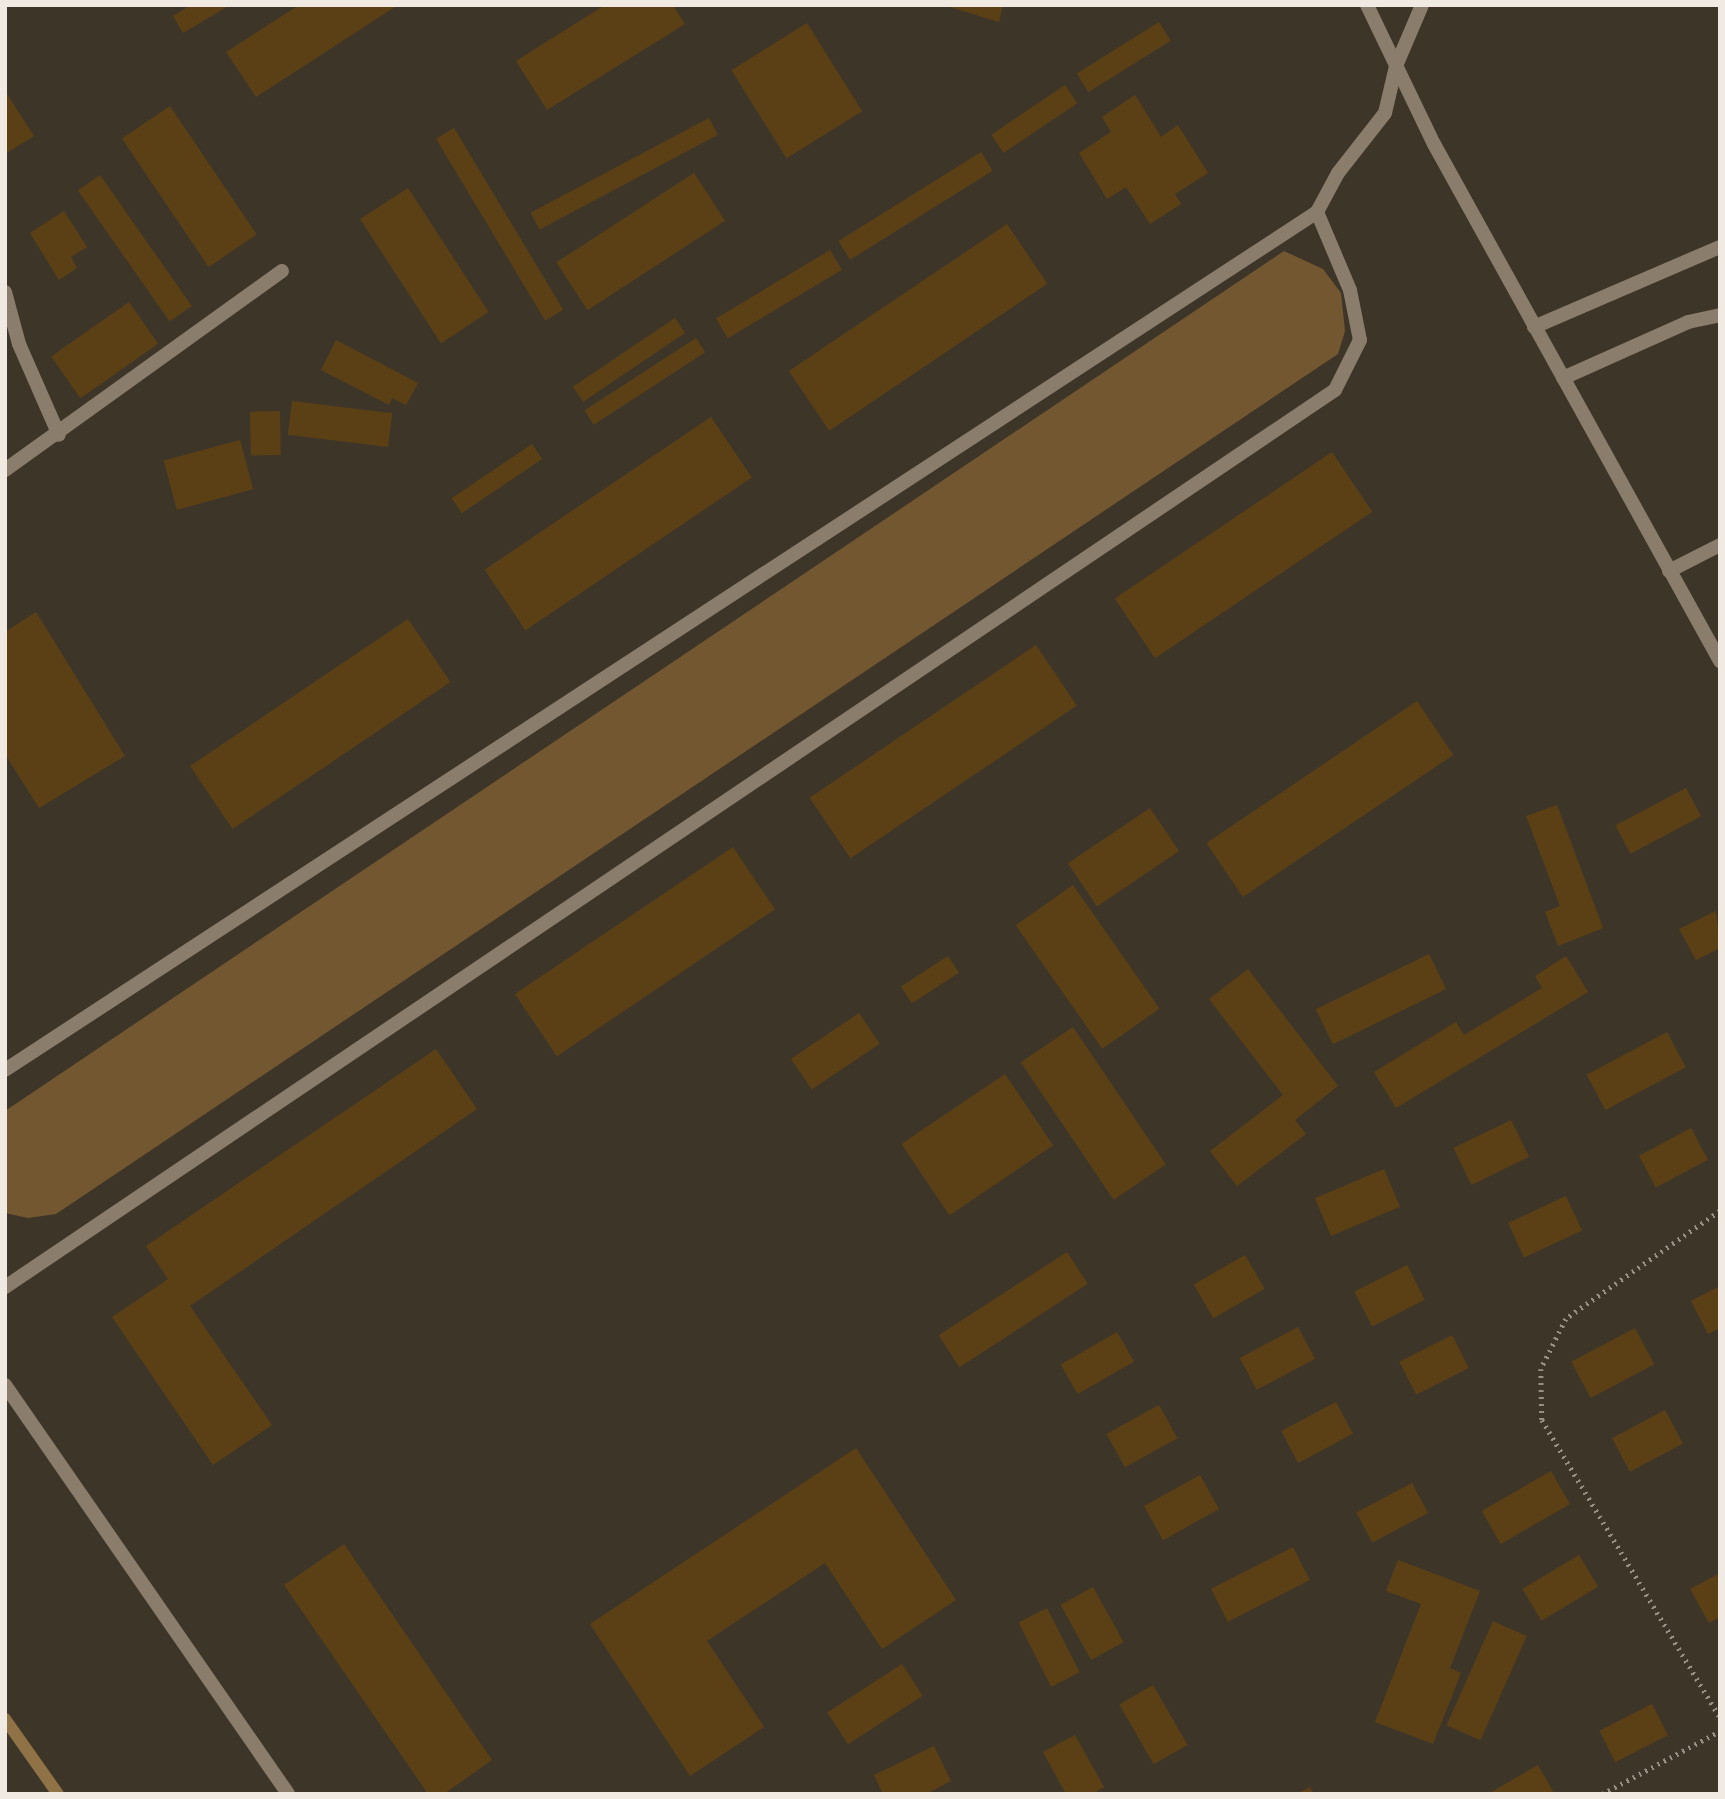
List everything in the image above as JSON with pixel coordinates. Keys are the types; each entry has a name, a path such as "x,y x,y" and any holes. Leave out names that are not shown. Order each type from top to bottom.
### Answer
{"street":[{"path":"1367,5 1396,66 1534,327 1720,661"},
{"path":"5,1070 1317,212 1338,173 1385,113 1396,66 1422,5"},
{"path":"5,1287 1335,390 1360,340 1350,290 1317,212"},
{"path":"1534,327 1720,247"},
{"path":"5,470 59,435 282,271"},
{"path":"5,292 19,344 59,435"},
{"path":"1563,378 1688,323 1720,315"},
{"path":"1669,571 1720,545"},
{"path":"5,1385 288,1794"}],"path":[{"path":"1720,1211 1566,1319 1541,1369 1542,1420 1720,1718"},
{"path":"1602,1794 1720,1731"}],"shaded area":[{"path":"1284,251 1323,269 1341,293 1345,331 1338,354 56,1214 28,1218 5,1213 5,1111"}],"building":[{"path":"191,5 230,5 183,33 173,16"},
{"path":"299,5 398,5 256,97 226,52"},
{"path":"605,5 673,5 685,24 547,110 516,61"},
{"path":"943,5 1003,5 999,22"},
{"path":"1159,22 1171,41 1088,92 1077,73"},
{"path":"807,23 862,111 787,158 732,70"},
{"path":"1065,85 1077,103 1004,153 991,135"},
{"path":"5,91 34,136 5,154"},
{"path":"1135,95 1161,137 1178,125 1208,173 1175,194 1181,204 1150,224 1126,187 1107,199 1079,153 1111,132 1102,117"},
{"path":"170,106 257,235 209,267 122,138"},
{"path":"709,118 718,135 540,230 531,213"},
{"path":"454,128 563,310 545,321 436,139"},
{"path":"981,152 993,171 850,260 839,241"},
{"path":"694,173 725,221 588,310 556,262"},
{"path":"100,175 192,306 170,322 78,190"},
{"path":"408,188 489,312 441,343 360,219"},
{"path":"64,211 87,247 71,257 77,268 59,280 30,233"},
{"path":"1007,224 1047,284 829,431 789,371"},
{"path":"830,250 842,270 728,338 716,319"},
{"path":"129,302 158,344 80,398 51,356"},
{"path":"675,318 685,333 583,402 573,387"},
{"path":"696,338 705,352 594,425 584,410"},
{"path":"336,340 418,383 406,405 392,398 389,405 321,370"},
{"path":"292,401 392,413 388,447 288,435"},
{"path":"280,411 281,455 251,456 250,412"},
{"path":"711,417 752,478 525,630 485,570"},
{"path":"240,440 253,489 177,510 164,460"},
{"path":"532,444 542,459 462,513 452,498"},
{"path":"1332,452 1372,512 1155,658 1115,599"},
{"path":"36,612 125,756 39,808 5,754 5,632"},
{"path":"408,619 450,682 232,829 190,766"},
{"path":"1036,645 1077,706 850,858 810,798"},
{"path":"1417,701 1453,755 1243,897 1206,843"},
{"path":"1686,788 1701,816 1630,854 1615,826"},
{"path":"1557,805 1603,928 1558,946 1545,912 1560,906 1526,816"},
{"path":"1150,808 1179,851 1097,906 1068,863"},
{"path":"733,847 775,909 557,1056 515,994"},
{"path":"1073,885 1160,1009 1102,1049 1016,925"},
{"path":"1716,911 1720,948 1696,960 1679,929"},
{"path":"1429,954 1446,989 1333,1044 1316,1009"},
{"path":"948,956 959,973 912,1003 901,986"},
{"path":"1566,956 1588,992 1396,1108 1374,1072 1456,1022 1464,1035 1542,988 1535,976"},
{"path":"1248,969 1338,1086 1295,1120 1306,1134 1237,1186 1210,1151 1283,1095 1209,999"},
{"path":"859,1013 880,1044 812,1090 791,1059"},
{"path":"1073,1027 1166,1165 1114,1200 1021,1062"},
{"path":"1667,1032 1686,1067 1605,1110 1587,1075"},
{"path":"436,1049 477,1109 190,1306 272,1425 213,1465 112,1317 168,1279 146,1246"},
{"path":"1005,1074 1053,1145 949,1215 901,1144"},
{"path":"1511,1120 1529,1157 1471,1185 1453,1148"},
{"path":"1691,1128 1708,1160 1656,1187 1639,1156"},
{"path":"1384,1169 1400,1207 1331,1236 1315,1198"},
{"path":"1566,1196 1582,1230 1524,1257 1508,1223"},
{"path":"1067,1252 1088,1284 959,1367 939,1335"},
{"path":"1245,1255 1264,1289 1213,1318 1194,1284"},
{"path":"1407,1265 1425,1300 1372,1327 1354,1292"},
{"path":"1720,1286 1720,1328 1708,1334 1691,1301"},
{"path":"1298,1327 1315,1359 1257,1390 1240,1358"},
{"path":"1635,1328 1654,1364 1591,1398 1571,1362"},
{"path":"1117,1332 1134,1361 1078,1394 1061,1364"},
{"path":"1452,1335 1469,1368 1416,1395 1399,1362"},
{"path":"1336,1402 1353,1434 1298,1463 1281,1431"},
{"path":"1159,1405 1177,1438 1125,1467 1107,1434"},
{"path":"1665,1410 1683,1444 1630,1472 1612,1438"},
{"path":"856,1448 956,1600 882,1649 825,1563 707,1641 764,1727 690,1776 590,1624"},
{"path":"1551,1471 1570,1504 1501,1544 1482,1511"},
{"path":"1200,1475 1219,1509 1163,1540 1144,1506"},
{"path":"1412,1483 1428,1513 1372,1543 1356,1513"},
{"path":"344,1544 492,1760 444,1794 428,1794 284,1585"},
{"path":"1293,1547 1310,1580 1228,1622 1211,1589"},
{"path":"1579,1555 1598,1587 1541,1621 1522,1589"},
{"path":"1398,1560 1480,1591 1450,1668 1461,1673 1433,1744 1375,1722 1421,1604 1386,1591"},
{"path":"1720,1573 1720,1617 1709,1623 1690,1589"},
{"path":"1093,1587 1124,1642 1091,1660 1061,1605"},
{"path":"1047,1608 1080,1672 1051,1687 1018,1623"},
{"path":"1493,1621 1527,1636 1480,1740 1447,1725"},
{"path":"902,1664 923,1696 848,1744 827,1712"},
{"path":"1153,1685 1188,1745 1154,1764 1119,1704"},
{"path":"1652,1704 1668,1735 1615,1762 1599,1731"},
{"path":"1075,1735 1104,1787 1092,1794 1066,1794 1043,1752"},
{"path":"934,1746 951,1781 926,1794 883,1794 874,1775"},
{"path":"1538,1765 1554,1793 1488,1794"},
{"path":"1310,1787 1314,1794 1297,1794"}],"waterway":[{"path":"5,1719 58,1794"}]}
